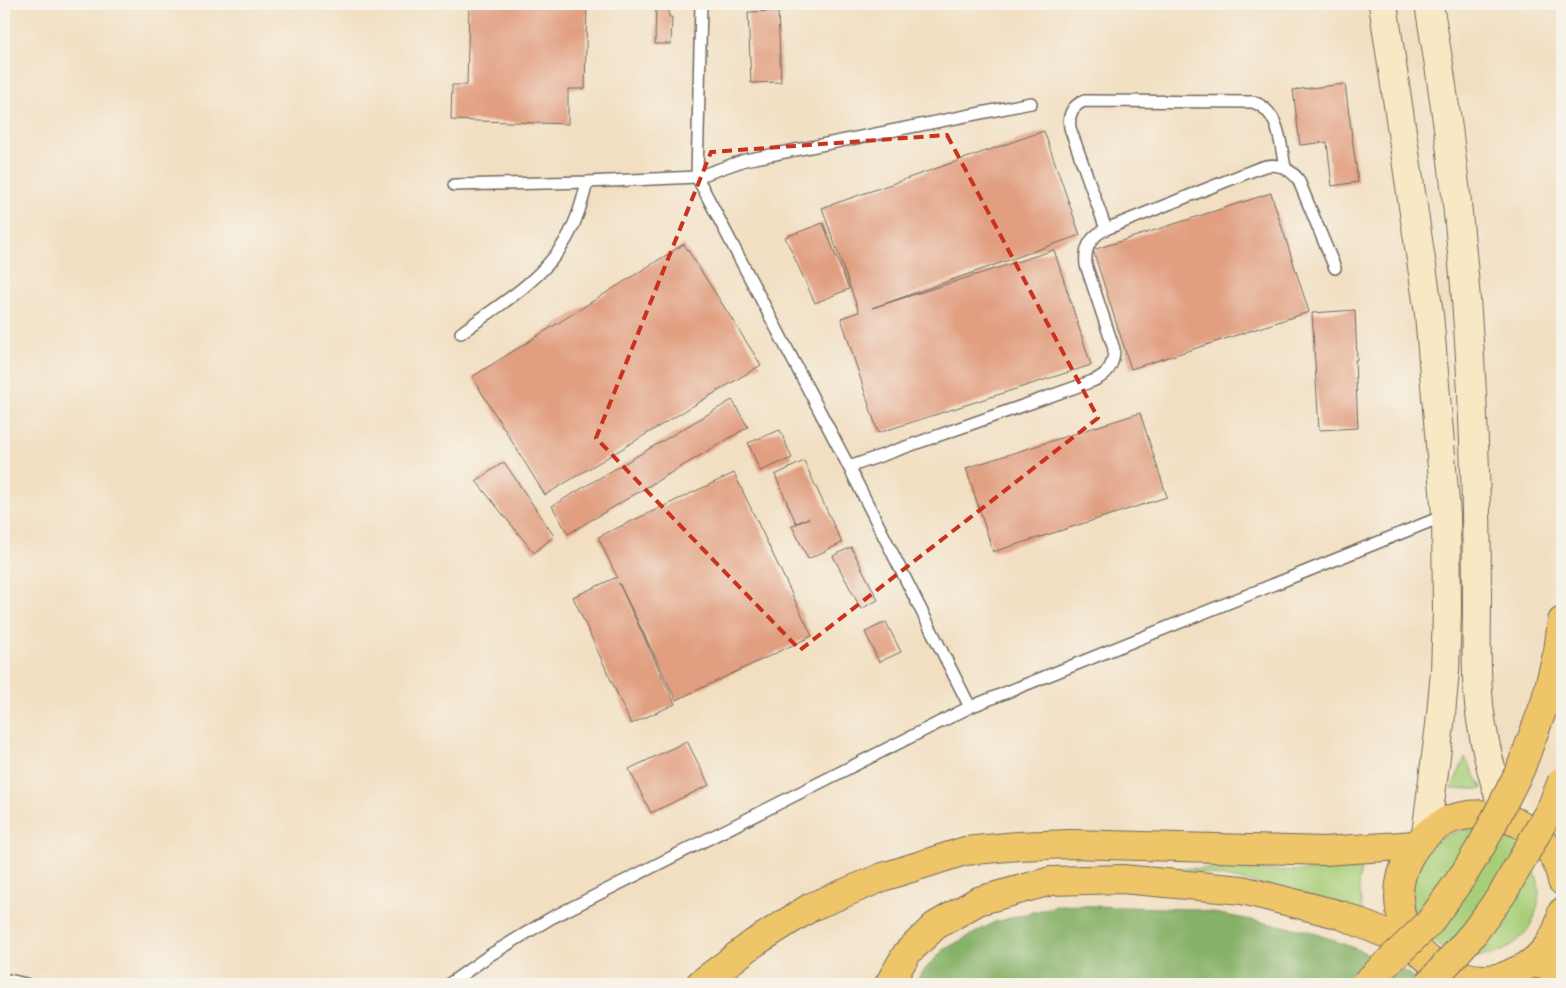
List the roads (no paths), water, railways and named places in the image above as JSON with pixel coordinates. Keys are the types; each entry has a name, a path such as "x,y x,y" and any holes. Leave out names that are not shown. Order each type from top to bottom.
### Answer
{"main road":[{"path":"1383,4 1429,314 1446,515 1445,671 1439,735 1421,840"},
{"path":"1429,4 1450,142 1468,319 1476,497 1476,639 1480,711 1490,765 1506,817"},
{"path":"1365,984 1429,923 1464,874 1483,843 1520,770 1545,703 1558,651 1562,621"},
{"path":"1443,981 1473,934 1503,893 1552,806 1562,781"},
{"path":"1443,981 1430,962 1415,946 1405,930 1400,913 1398,895 1400,877 1406,860 1421,840 1450,819 1478,813 1506,817 1529,828 1555,849 1562,881"},
{"path":"700,984 754,943 811,908 883,877 965,852 1018,846 1071,844 1324,851 1421,840"},
{"path":"889,984 907,953 935,926 978,901 1051,882 1122,879 1242,890 1341,915 1415,946"},
{"path":"1526,972 1550,944 1561,921 1562,912"},
{"path":"1443,981 1500,977 1562,968"}],"lane":[{"path":"701,4 697,177 849,466 970,707"},
{"path":"1106,229 1070,128 1070,114 1073,108 1084,101 1253,102 1262,105 1274,118 1285,167"},
{"path":"454,185 697,177 745,160 1031,103"},
{"path":"849,466 1099,379 1106,374 1114,358 1114,348 1085,258 1086,250 1093,237 1106,229 1268,165 1276,165 1285,167 1293,172 1298,179 1335,268"},
{"path":"461,333 524,287 553,259 563,245 576,220 587,182"},
{"path":"448,984 490,955 551,918 970,707 1446,515"},
{"path":"4,979 26,984"}]}
